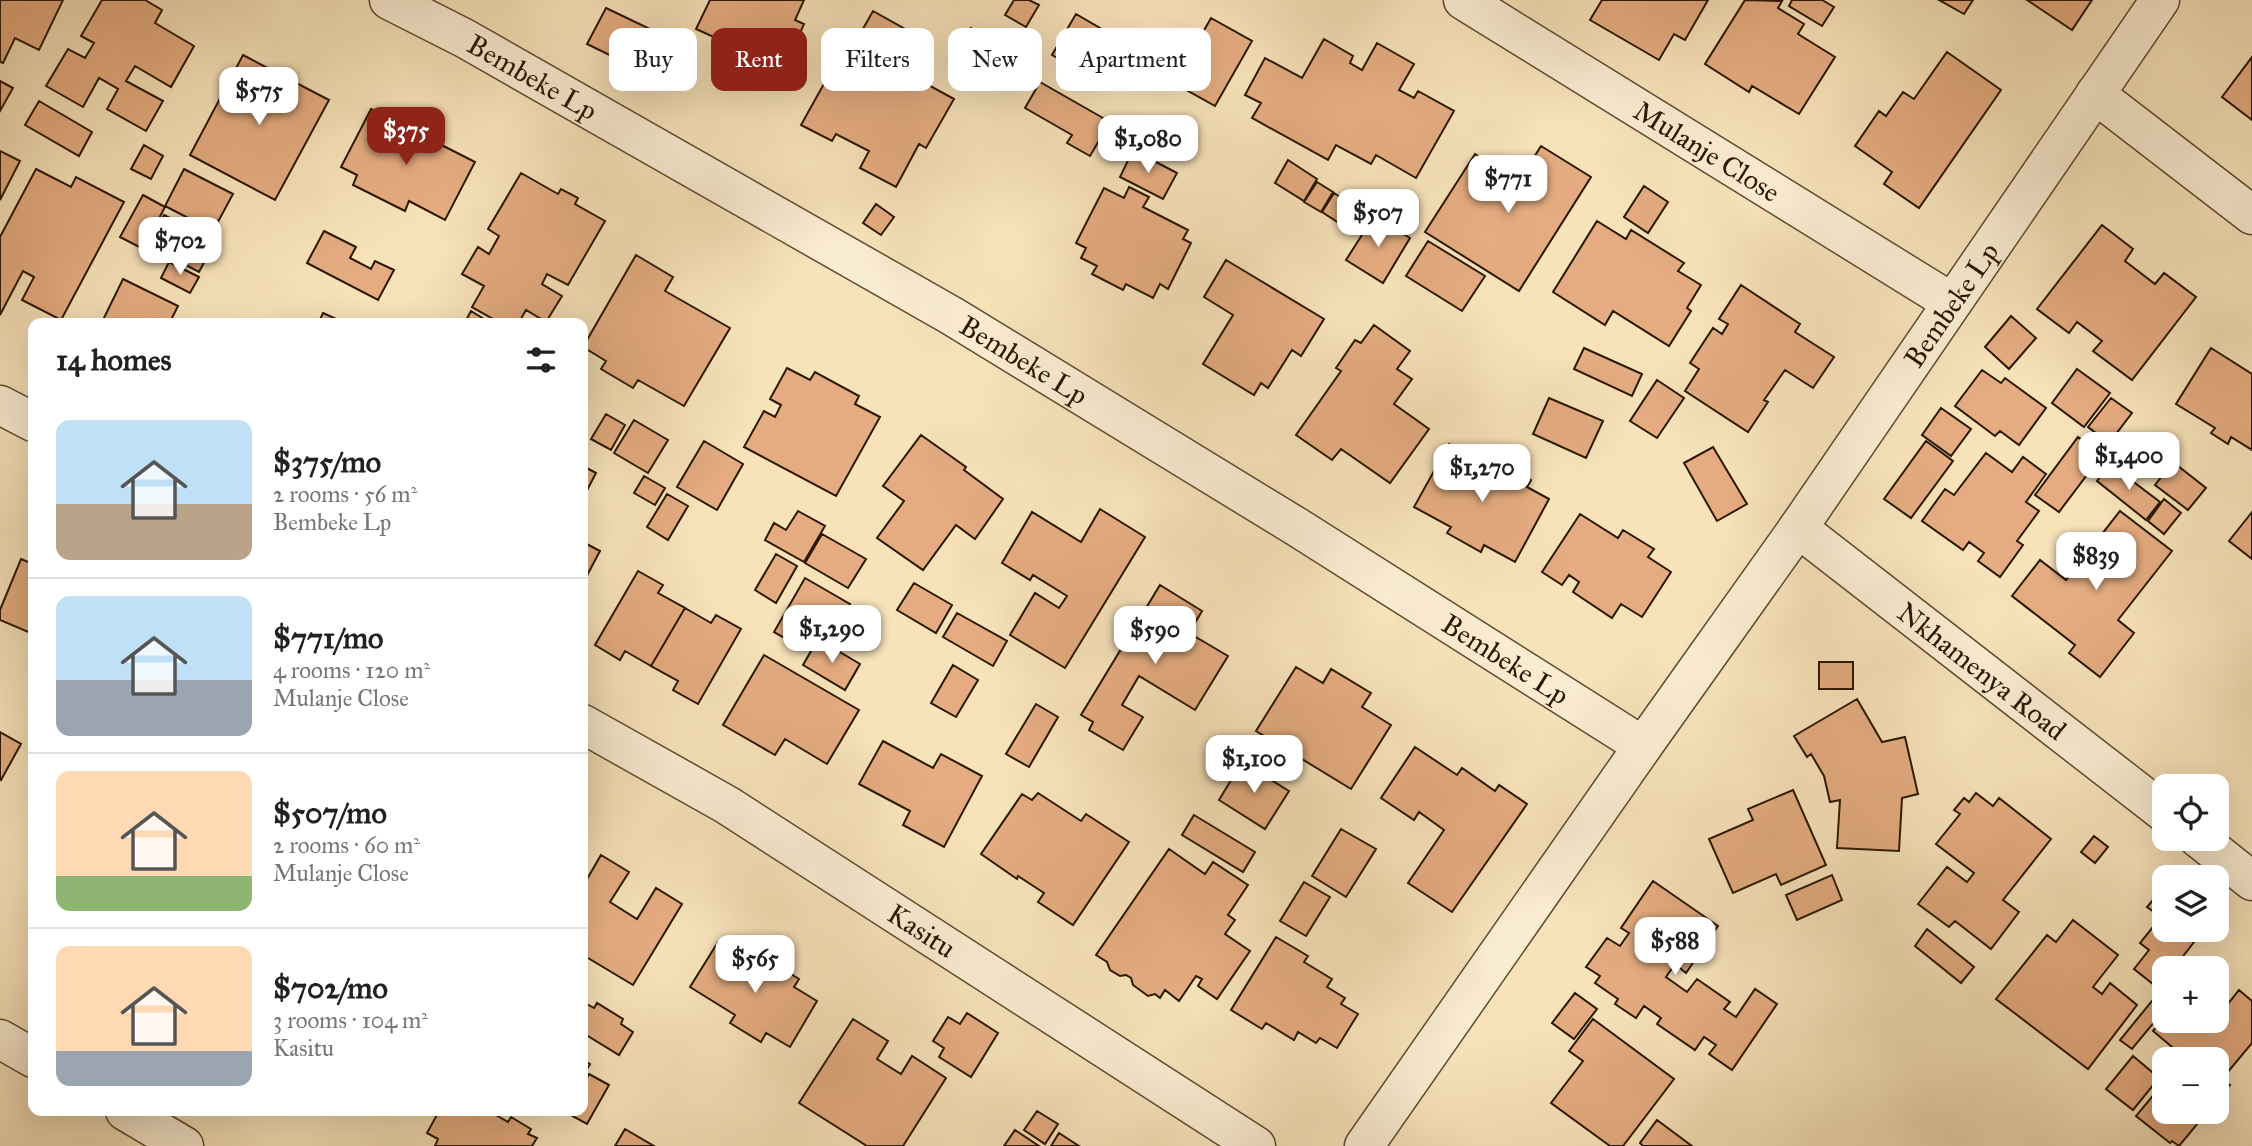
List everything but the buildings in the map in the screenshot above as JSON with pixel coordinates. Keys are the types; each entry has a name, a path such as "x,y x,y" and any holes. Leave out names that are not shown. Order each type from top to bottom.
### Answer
{"street":[{"name":"Bembeke Lp","path":"389,0 464,38 952,316 1297,527 1643,746"},
{"name":"Mulanje Close","path":"1463,0 1951,302"},
{"name":"Bembeke Lp","path":"1364,1146 1798,528 2160,0"},
{"path":"2095,94 2252,215"},
{"path":"0,405 28,419"},
{"name":"Nkhamenya Road","path":"1798,528 2152,803"},
{"name":"Kasitu","path":"588,727 727,805 1256,1146"},
{"path":"2214,851 2252,881"},
{"path":"0,1039 28,1055"},
{"path":"133,1116 184,1146"}]}
